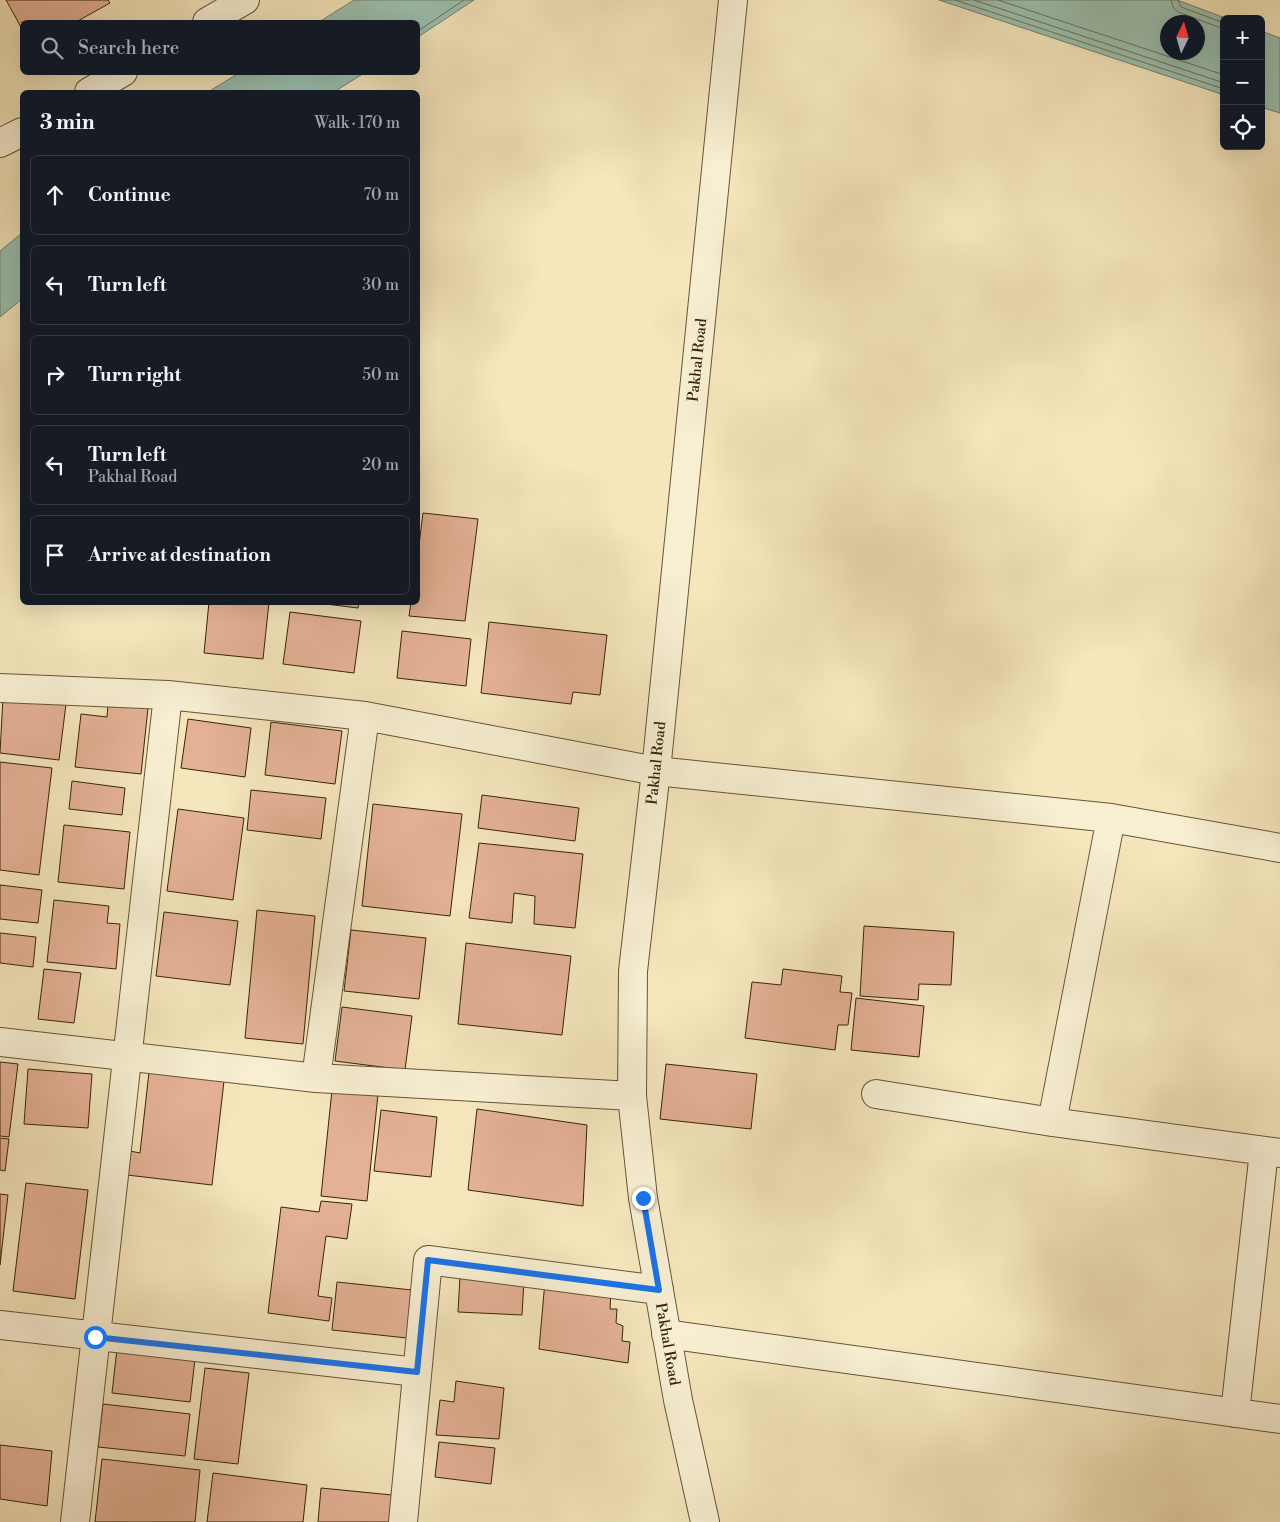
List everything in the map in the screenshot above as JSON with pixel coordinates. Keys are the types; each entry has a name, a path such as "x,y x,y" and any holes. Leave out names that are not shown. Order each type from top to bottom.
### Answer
{"street":[{"path":"210,20 245,0"},
{"name":"Pakhal Road","path":"705,1522 678,1400 643,1198 632,1096 633,971 656,771 733,0"},
{"path":"92,90 118,75"},
{"path":"0,143 20,133"},
{"path":"0,688 168,696 366,716 656,771 1111,818 1280,848"},
{"path":"75,1522 168,696"},
{"path":"316,1078 366,716"},
{"path":"1052,1122 1111,818"},
{"path":"0,1042 129,1055 316,1078 632,1096"},
{"path":"876,1094 1052,1122 1272,1152 1236,1413"},
{"path":"403,1522 428,1260 659,1290"},
{"path":"0,1325 417,1372"},
{"path":"666,1334 1280,1419"}],"water":[{"path":"354,0 474,0 420,36 420,20 322,20"},
{"path":"939,0 1177,0 1220,16 1220,94"},
{"path":"1265,32 1280,38 1280,113 1265,108"},
{"path":"236,75 361,75 337,90 211,90"},
{"path":"20,235 20,301 0,317 0,251"}],"building":[{"path":"6,0 108,0 110,3 80,20 20,20 20,25"},
{"path":"423,513 478,519 465,621 409,616 411,605 420,605 420,537"},
{"path":"209,605 269,605 263,659 204,653"},
{"path":"334,605 358,605 358,608"},
{"path":"290,612 361,621 354,673 283,664"},
{"path":"489,622 607,635 600,695 573,692 571,704 481,693"},
{"path":"402,631 471,639 466,686 397,678"},
{"path":"3,697 66,704 59,760 0,753"},
{"path":"108,704 148,708 141,774 75,767 81,714 107,717"},
{"path":"188,719 251,728 245,777 181,768"},
{"path":"271,722 342,731 335,784 265,775"},
{"path":"0,762 52,768 39,875 0,870"},
{"path":"72,781 125,788 122,815 69,809"},
{"path":"251,790 326,798 321,839 247,830"},
{"path":"482,795 579,808 575,841 478,828"},
{"path":"373,804 462,814 450,916 362,906"},
{"path":"178,809 244,818 233,900 167,891"},
{"path":"64,825 130,832 124,889 58,882"},
{"path":"479,843 583,854 575,928 534,924 535,896 514,893 512,923 469,918"},
{"path":"0,885 42,890 38,923 0,919"},
{"path":"54,900 109,906 107,923 120,924 116,969 47,962"},
{"path":"257,910 315,916 303,1044 245,1038"},
{"path":"164,912 238,921 230,985 156,976"},
{"path":"864,926 954,932 951,985 919,984 918,1000 860,996"},
{"path":"351,930 426,938 419,999 344,991"},
{"path":"0,933 36,937 33,967 0,963"},
{"path":"466,943 571,956 562,1035 458,1024"},
{"path":"44,969 81,973 74,1023 38,1019"},
{"path":"783,969 842,976 840,992 852,993 848,1025 838,1025 835,1050 745,1038 752,982 781,985"},
{"path":"856,998 924,1006 919,1057 851,1050"},
{"path":"342,1007 412,1016 405,1070 335,1061"},
{"path":"0,1062 18,1064 9,1137 0,1136"},
{"path":"666,1064 757,1074 751,1129 660,1119"},
{"path":"28,1069 92,1074 88,1128 24,1124"},
{"path":"149,1072 224,1081 212,1185 127,1175 130,1151 140,1153"},
{"path":"332,1090 378,1094 367,1201 321,1196"},
{"path":"477,1109 587,1125 583,1206 468,1190"},
{"path":"381,1110 437,1117 431,1177 374,1171"},
{"path":"0,1138 9,1139 5,1171 0,1170"},
{"path":"26,1183 88,1190 75,1299 13,1291"},
{"path":"0,1194 8,1195 0,1265"},
{"path":"321,1201 352,1204 347,1239 326,1236 318,1296 332,1298 329,1321 268,1313 281,1207 319,1212"},
{"path":"460,1276 524,1280 522,1315 458,1312"},
{"path":"545,1281 611,1289 610,1309 617,1309 616,1323 623,1326 622,1341 630,1342 628,1363 539,1349"},
{"path":"337,1282 412,1290 407,1338 332,1330"},
{"path":"117,1349 195,1359 190,1402 112,1393"},
{"path":"205,1368 249,1373 238,1464 194,1459"},
{"path":"456,1381 504,1388 499,1439 436,1435 440,1400 454,1402"},
{"path":"103,1404 190,1414 185,1456 98,1447"},
{"path":"439,1442 495,1448 491,1484 435,1477"},
{"path":"0,1445 52,1451 47,1506 0,1499"},
{"path":"102,1459 200,1470 195,1522 95,1522"},
{"path":"213,1473 307,1485 303,1522 207,1522"},
{"path":"321,1488 392,1495 389,1522 318,1522"}],"route":[{"path":"95,1337 417,1372 428,1260 659,1290 643,1198"}]}
